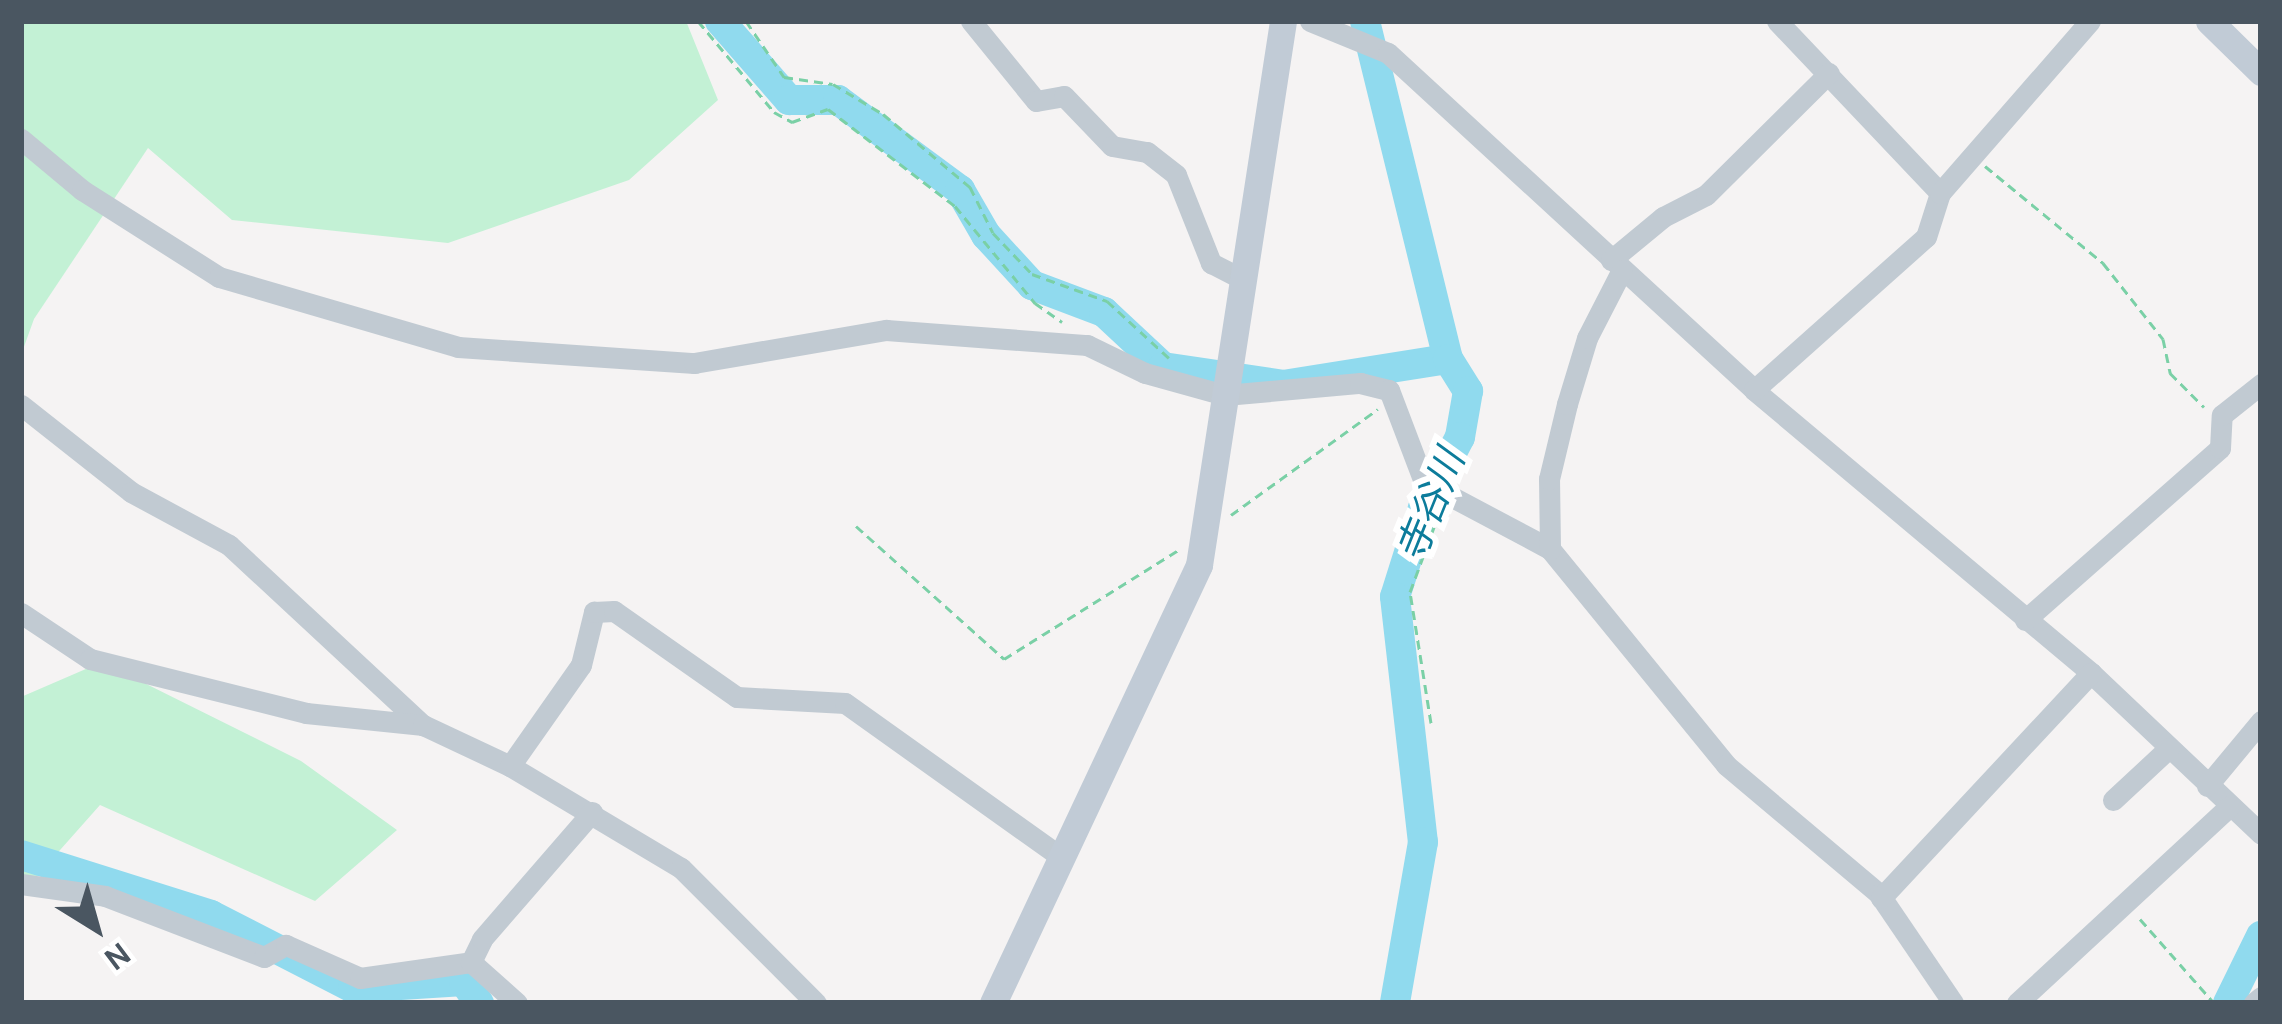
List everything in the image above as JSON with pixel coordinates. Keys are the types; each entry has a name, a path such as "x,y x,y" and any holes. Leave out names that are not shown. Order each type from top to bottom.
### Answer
{"street":[{"path":"971,21 1036,101 1064,96 1112,146 1147,152 1176,175 1211,263 1244,280"},
{"path":"993,1003 1178,619 1204,533 1283,21"},
{"path":"1310,21 1388,52 1754,389 2091,673 2261,834"},
{"path":"1778,21 1940,193"},
{"path":"1754,389 1926,237 1940,193 2090,21"},
{"path":"2209,21 2261,72"},
{"path":"1550,549 1549,479 1587,338 1617,265 1663,217 1706,195 1829,73"},
{"path":"21,139 82,190 219,277 458,347 694,363 886,330 1087,345 1144,373 1227,383 1360,383 1389,390 1437,492 1550,549 1726,765 1881,898 1953,1003"},
{"path":"2025,620 2220,448 2222,415 2261,384"},
{"path":"21,405 131,492 229,545 423,725 592,812 710,892 816,1003"},
{"path":"510,766 581,665 594,612 614,611 737,697 845,703 1062,857"},
{"path":"21,613 90,659 306,713 423,725"},
{"path":"1881,898 2091,673"},
{"path":"2207,786 2261,721"},
{"path":"2114,800 2169,748"},
{"path":"2023,1001 2230,806"},
{"path":"471,962 495,922 592,812"},
{"path":"21,884 105,896 264,957 286,945 360,978 471,962 517,1003"},
{"path":"2254,1003 2261,997"}],"path":[{"path":"698,21 774,112 792,122 827,110 955,206 1035,303 1068,326"},
{"path":"746,21 784,77 833,84 883,114 970,187 993,233 1032,274 1107,301 1174,361"},
{"path":"1974,156 2103,263 2163,339 2170,373 2222,415"},
{"path":"856,526 1004,659 1144,566 1265,496 1366,412 1396,403"},
{"path":"1431,722 1410,592 1437,492"},
{"path":"2128,905 2214,1003"}],"green space":[{"path":"21,21 686,21 718,100 629,180 448,243 232,220 148,148 34,319 21,355"},
{"path":"102,662 301,761 397,830 315,901 100,805 21,894 21,697"}],"waterway":[{"path":"720,21 789,100 838,100 960,190 986,235 1032,285 1104,312 1163,367 1283,385 1448,359"},
{"name":"寺谷川","path":"1365,21 1448,359 1468,391 1460,437 1423,508 1395,597 1423,842 1395,1003"},
{"path":"21,855 211,915 353,988 464,981 479,1003"},
{"path":"2228,1003 2261,936"}]}
